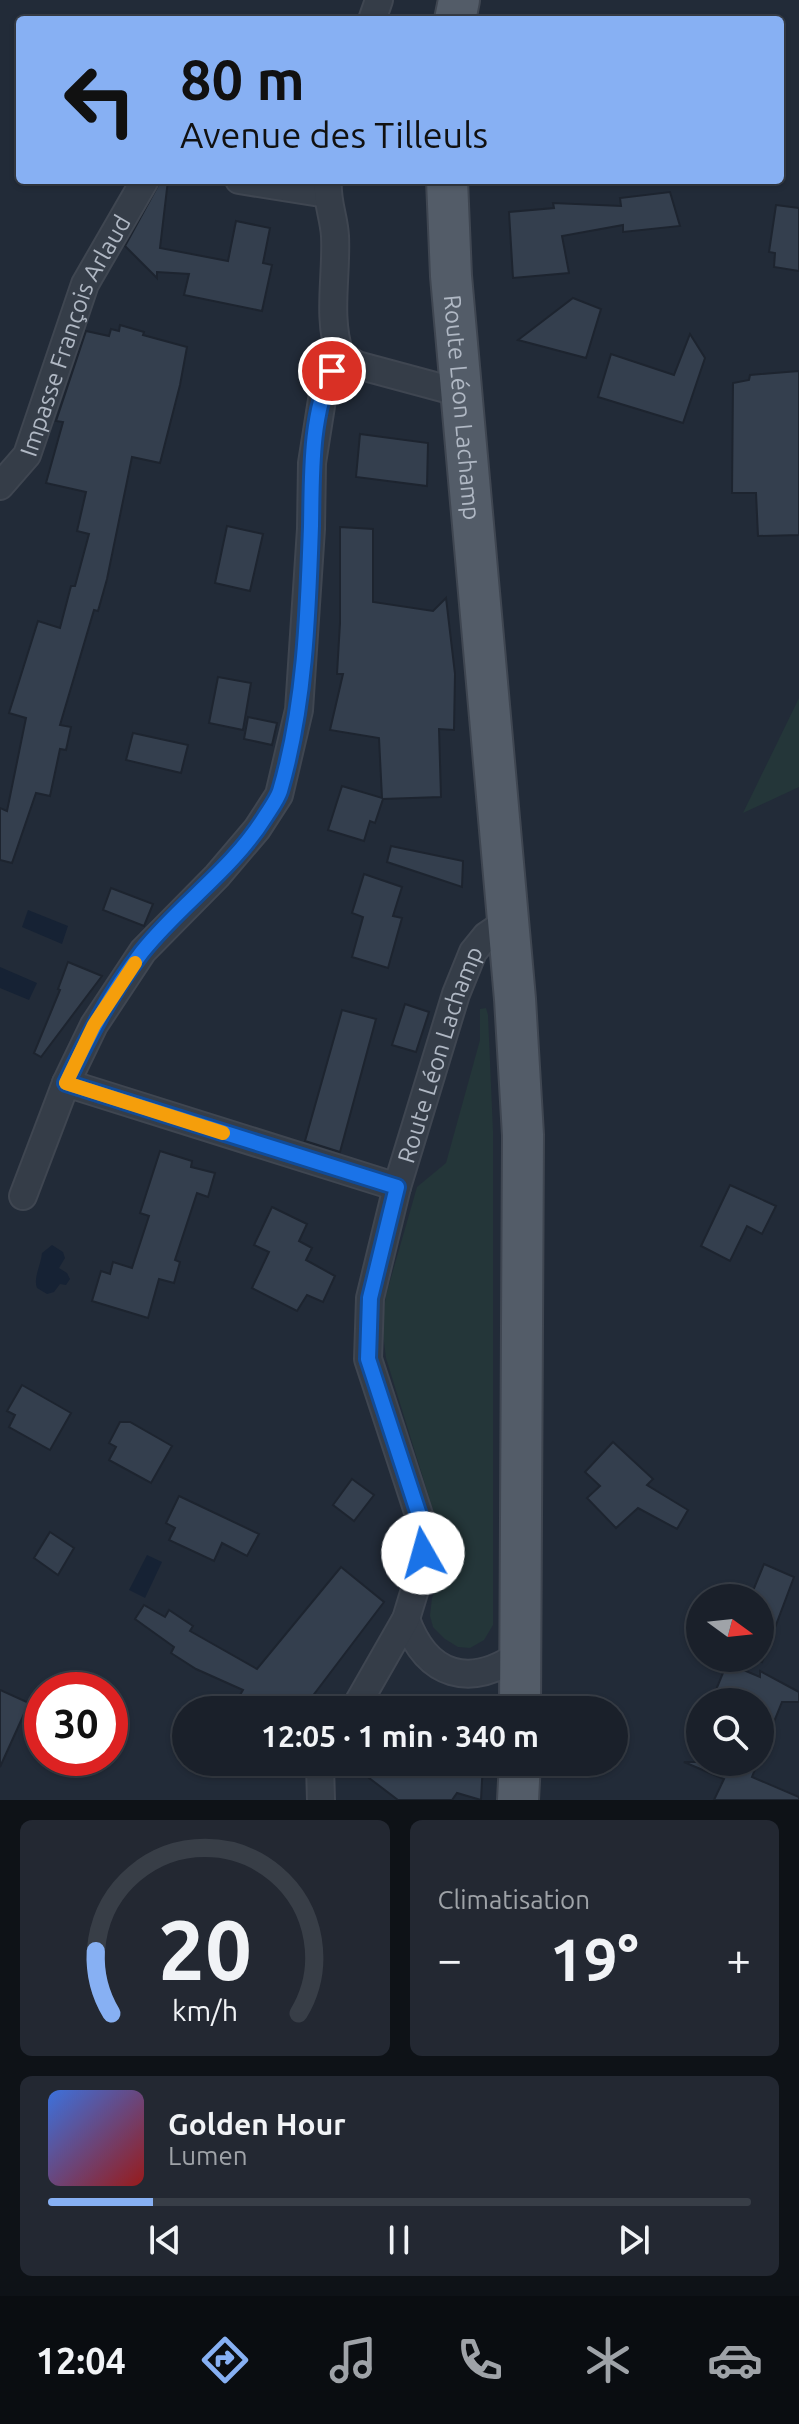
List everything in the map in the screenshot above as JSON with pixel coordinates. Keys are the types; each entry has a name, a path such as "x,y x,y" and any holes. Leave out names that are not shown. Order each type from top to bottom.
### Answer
{"main road":[{"name":"Route Léon Lachamp","path":"447,184 451,276 508,921 523,1135 520,1696"},
{"path":"518,1800 519,1776"}],"street":[{"name":"Impasse François Arlaud","path":"0,486 27,455 85,284 143,184"},
{"path":"289,184 327,187 335,233 334,336 340,355 357,365 461,393"},
{"path":"23,1196 66,1083 94,1025 143,951 217,876 257,829 279,795 299,710 311,529 312,463 324,387 340,355"},
{"name":"Route Léon Lachamp","path":"362,1696 406,1619 423,1553 420,1518 368,1359 370,1298 397,1187 462,980 473,952 486,936 508,921"},
{"path":"66,1083 397,1187"},
{"path":"406,1619 413,1640 443,1668 464,1674 483,1674 500,1668 520,1654"},
{"path":"320,1776 321,1800"}],"shaded area":[{"path":"799,698 799,787 743,813"},
{"path":"486,1008 493,1131 493,1625 484,1640 470,1648 458,1647 433,1627 430,1616 432,1598 440,1578 443,1558 437,1523 386,1358 382,1326 386,1295 417,1187 446,1163 480,1040 480,1009"}],"water":[{"path":"28,910 68,926 62,944 22,927"},
{"path":"0,967 37,983 29,1000 0,988"},
{"path":"52,1245 63,1252 65,1258 59,1268 70,1279 66,1285 60,1284 54,1292 47,1294 37,1288 36,1280 42,1253"},
{"path":"147,1555 162,1562 145,1598 129,1590"}],"building":[{"path":"159,184 168,184 160,248 228,261 236,221 270,228 263,263 272,265 262,311 184,295 189,274 157,272 157,278 125,246"},
{"path":"670,192 680,226 623,232 623,225 562,236 569,273 513,278 509,212 554,208 553,203 621,206 620,198"},
{"path":"776,205 799,208 799,271 774,267 775,253 769,252"},
{"path":"573,298 601,309 586,358 518,340"},
{"path":"120,325 187,347 180,385 160,463 132,457 107,579 98,611 94,610 60,725 71,727 66,750 60,749 50,796 36,793 12,863 0,860 0,808 7,811 26,718 9,713 38,621 60,628 89,534 77,531 86,492 46,483 63,422 56,421 86,331 109,336 111,329 119,331"},
{"path":"690,334 705,358 683,423 598,397 611,354 674,375"},
{"path":"799,371 799,535 758,536 756,493 732,493 733,383 749,380 750,375"},
{"path":"360,434 428,443 427,486 356,477"},
{"path":"227,526 263,534 250,591 215,583"},
{"path":"340,527 373,529 373,602 433,611 446,598 455,674 454,730 439,729 441,797 383,799 375,823 370,821 364,841 328,830 342,786 382,798 379,738 330,730 343,674 337,674"},
{"path":"218,677 251,683 243,730 209,723"},
{"path":"248,717 277,723 272,745 244,739"},
{"path":"133,733 188,745 181,773 126,760"},
{"path":"391,846 463,861 462,887 387,862"},
{"path":"364,874 402,887 393,916 402,918 388,968 352,957 363,917 352,913"},
{"path":"111,888 153,904 144,926 103,910"},
{"path":"68,962 102,976 41,1057 34,1053"},
{"path":"405,1004 429,1012 416,1052 392,1045"},
{"path":"342,1010 376,1019 340,1152 305,1141"},
{"path":"160,1151 192,1161 191,1167 215,1173 208,1197 197,1193 175,1260 180,1262 174,1283 159,1279 148,1318 92,1301 101,1271 110,1274 113,1262 132,1268 149,1216 140,1213"},
{"path":"730,1185 776,1206 762,1234 747,1226 730,1261 701,1246"},
{"path":"272,1207 307,1224 299,1241 312,1248 306,1260 335,1276 323,1302 307,1295 297,1311 252,1288 269,1252 254,1245"},
{"path":"22,1385 71,1413 50,1450 9,1427 15,1415 7,1411"},
{"path":"120,1422 130,1422 172,1446 151,1483 109,1460 116,1447 109,1443"},
{"path":"613,1442 653,1479 647,1485 688,1510 677,1529 638,1508 616,1528 587,1498 600,1486 585,1472"},
{"path":"352,1479 374,1495 354,1521 333,1505"},
{"path":"179,1496 259,1534 247,1556 222,1543 214,1561 169,1540 175,1528 166,1523"},
{"path":"50,1532 74,1548 58,1575 34,1558"},
{"path":"764,1564 794,1577 774,1630 774,1584 756,1584"},
{"path":"341,1567 384,1602 313,1696 239,1696 243,1690 196,1669 171,1653 174,1647 135,1619 144,1605 165,1617 169,1610 193,1626 190,1631 257,1669"},
{"path":"723,1672 748,1672 760,1677 762,1672 799,1692 799,1702 782,1702 774,1722 774,1688 717,1688"},
{"path":"0,1690 24,1701 24,1714 0,1767"},
{"path":"366,1776 482,1776 481,1800 457,1793 452,1800 398,1800"},
{"path":"717,1776 752,1776 799,1797 799,1800 714,1800 724,1779"}],"slow traffic":[{"path":"135,963 94,1025 66,1083 223,1133"}],"route":[{"path":"332,371 324,387 312,463 311,529 299,710 279,795 257,829 217,876 143,951 94,1025 66,1083 397,1187 370,1298 368,1359 420,1518 423,1553"}]}
